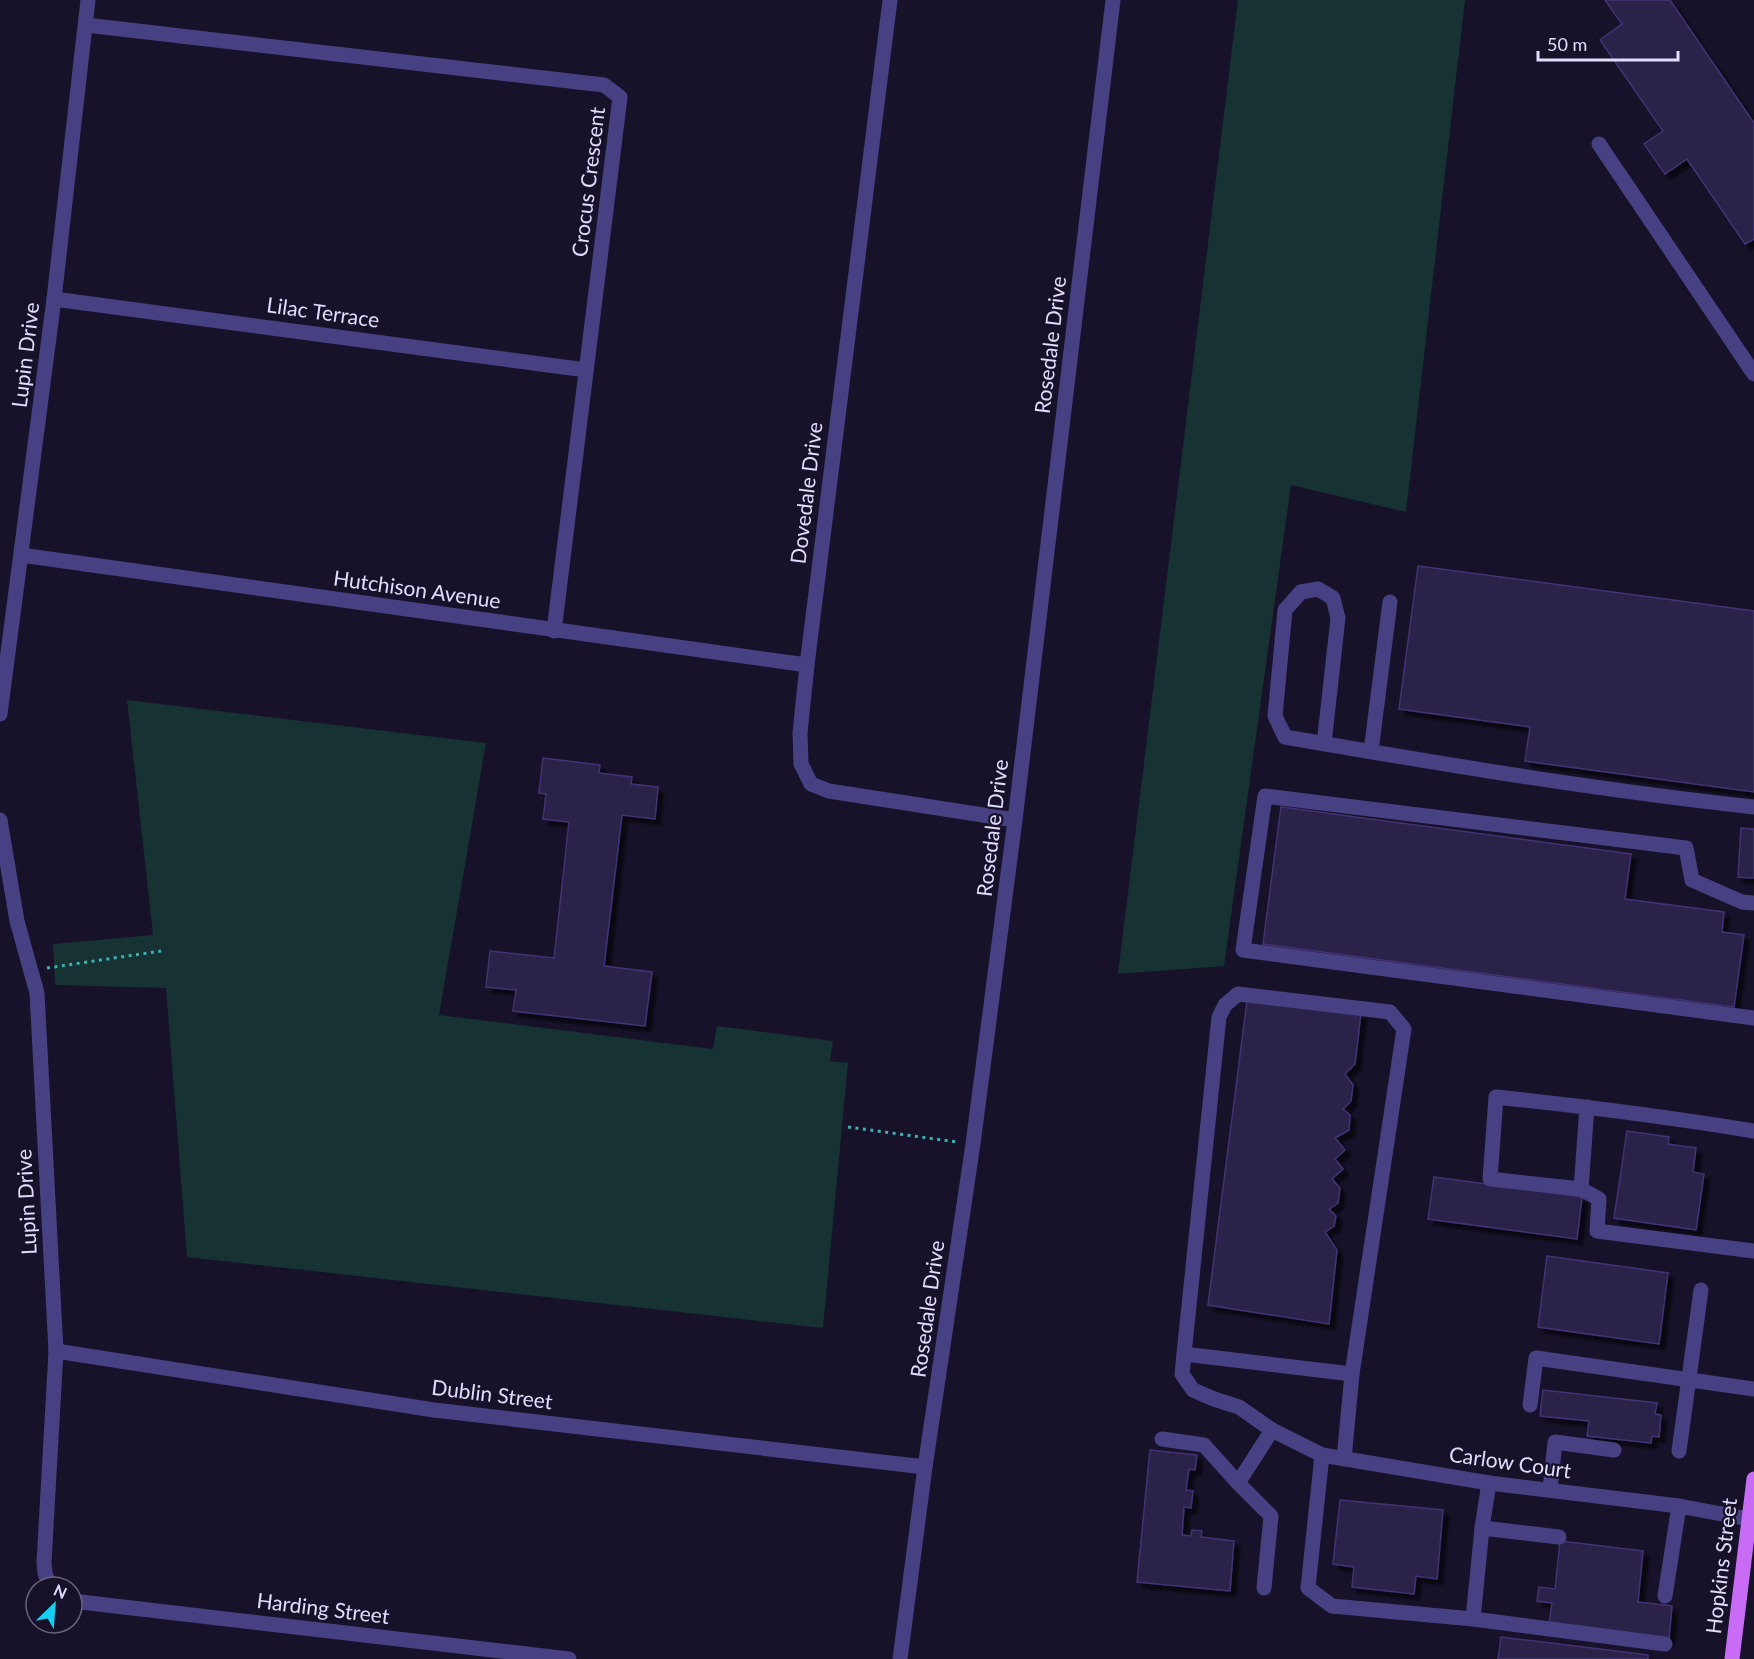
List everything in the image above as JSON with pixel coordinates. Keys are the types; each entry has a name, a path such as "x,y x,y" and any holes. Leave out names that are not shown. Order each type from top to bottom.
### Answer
{"main road":[{"name":"Hopkins Street","path":"1732,1659 1754,1479"}],"street":[{"name":"Lupin Drive","path":"0,714 54,298 88,0"},
{"name":"Dovedale Drive","path":"890,0 807,665 800,733 801,764 811,784 829,791 1015,820"},
{"name":"Rosedale Drive","path":"900,1659 973,1144 1015,820 1113,0"},
{"name":"Crocus Crescent","path":"86,25 604,85 621,97 554,630"},
{"path":"1599,144 1754,374"},
{"name":"Lilac Terrace","path":"54,298 586,370"},
{"name":"Hutchison Avenue","path":"21,555 807,665"},
{"path":"1324,744 1338,618 1333,598 1318,589 1301,592 1285,610 1275,716 1286,737 1324,744 1515,776 1754,807"},
{"path":"1371,752 1390,602"},
{"path":"1754,903 1742,902 1692,880 1686,848 1265,796 1243,950 1754,1018"},
{"name":"Lupin Drive","path":"0,820 17,921 37,993 56,1351 44,1562 47,1575"},
{"name":"Carlow Court","path":"1344,1459 1352,1374 1404,1029 1390,1012 1238,994 1225,1005 1219,1017 1182,1374 1193,1390 1239,1407 1272,1430 1322,1455 1344,1459 1489,1483 1679,1506 1749,1519"},
{"path":"1754,1131 1676,1118 1496,1097 1490,1179 1581,1189 1599,1199 1597,1231 1754,1251"},
{"path":"1581,1189 1587,1107"},
{"path":"1679,1451 1701,1290"},
{"name":"Dublin Street","path":"56,1351 434,1410 926,1467"},
{"path":"1184,1354 1352,1374"},
{"path":"1530,1405 1536,1358 1754,1389"},
{"path":"1238,1483 1272,1430"},
{"path":"1162,1439 1204,1445 1271,1516 1264,1588"},
{"path":"1551,1490 1555,1442 1614,1450"},
{"path":"1322,1455 1308,1588 1332,1606 1473,1619 1665,1644"},
{"path":"1473,1619 1489,1483"},
{"path":"1665,1596 1679,1506"},
{"path":"1482,1528 1559,1537"},
{"name":"Harding Street","path":"84,1602 560,1658"}],"path":[{"path":"30,970 161,951"},
{"path":"848,1128 973,1144"}],"green space":[{"path":"1238,0 1465,0 1406,512 1291,485 1224,966 1118,974"},
{"path":"127,700 486,743 439,1015 713,1049 717,1026 833,1041 830,1061 848,1063 823,1328 187,1257 166,988 55,985 53,944 153,935"}],"building":[{"path":"1605,0 1670,0 1754,123 1754,239 1745,244 1687,159 1665,174 1644,144 1663,131 1600,40 1622,24"},
{"path":"1418,566 1754,611 1754,792 1525,761 1530,727 1399,709"},
{"path":"543,758 600,765 599,773 632,777 631,784 658,787 655,819 622,815 604,966 652,972 645,1026 513,1011 516,990 486,987 490,951 554,958 569,822 543,819 546,794 539,793"},
{"path":"1281,807 1631,854 1625,899 1724,912 1722,932 1744,935 1734,1007 1263,944"},
{"path":"1741,828 1754,829 1754,878 1738,877"},
{"path":"1247,1001 1361,1013 1355,1064 1345,1074 1353,1085 1351,1101 1343,1109 1350,1115 1349,1130 1335,1138 1345,1150 1335,1159 1343,1169 1332,1179 1340,1188 1338,1203 1329,1209 1336,1216 1334,1226 1325,1232 1337,1250 1329,1324 1208,1305"},
{"path":"1627,1131 1669,1137 1668,1144 1696,1148 1693,1172 1704,1174 1696,1230 1614,1218"},
{"path":"1434,1177 1582,1197 1577,1239 1428,1219"},
{"path":"1547,1256 1668,1273 1659,1344 1538,1327"},
{"path":"1543,1390 1657,1403 1655,1414 1661,1415 1659,1437 1652,1436 1651,1443 1587,1436 1589,1421 1540,1416"},
{"path":"1150,1450 1197,1455 1195,1470 1189,1469 1186,1490 1193,1491 1191,1508 1184,1507 1182,1535 1191,1536 1192,1530 1202,1531 1201,1537 1234,1541 1230,1591 1137,1582"},
{"path":"1340,1500 1443,1510 1437,1579 1416,1576 1414,1594 1352,1587 1354,1567 1333,1564"},
{"path":"1560,1541 1643,1551 1638,1602 1672,1606 1669,1639 1549,1624 1552,1603 1537,1601 1539,1587 1555,1589"},
{"path":"1501,1637 1648,1655 1648,1659 1498,1659"}]}
